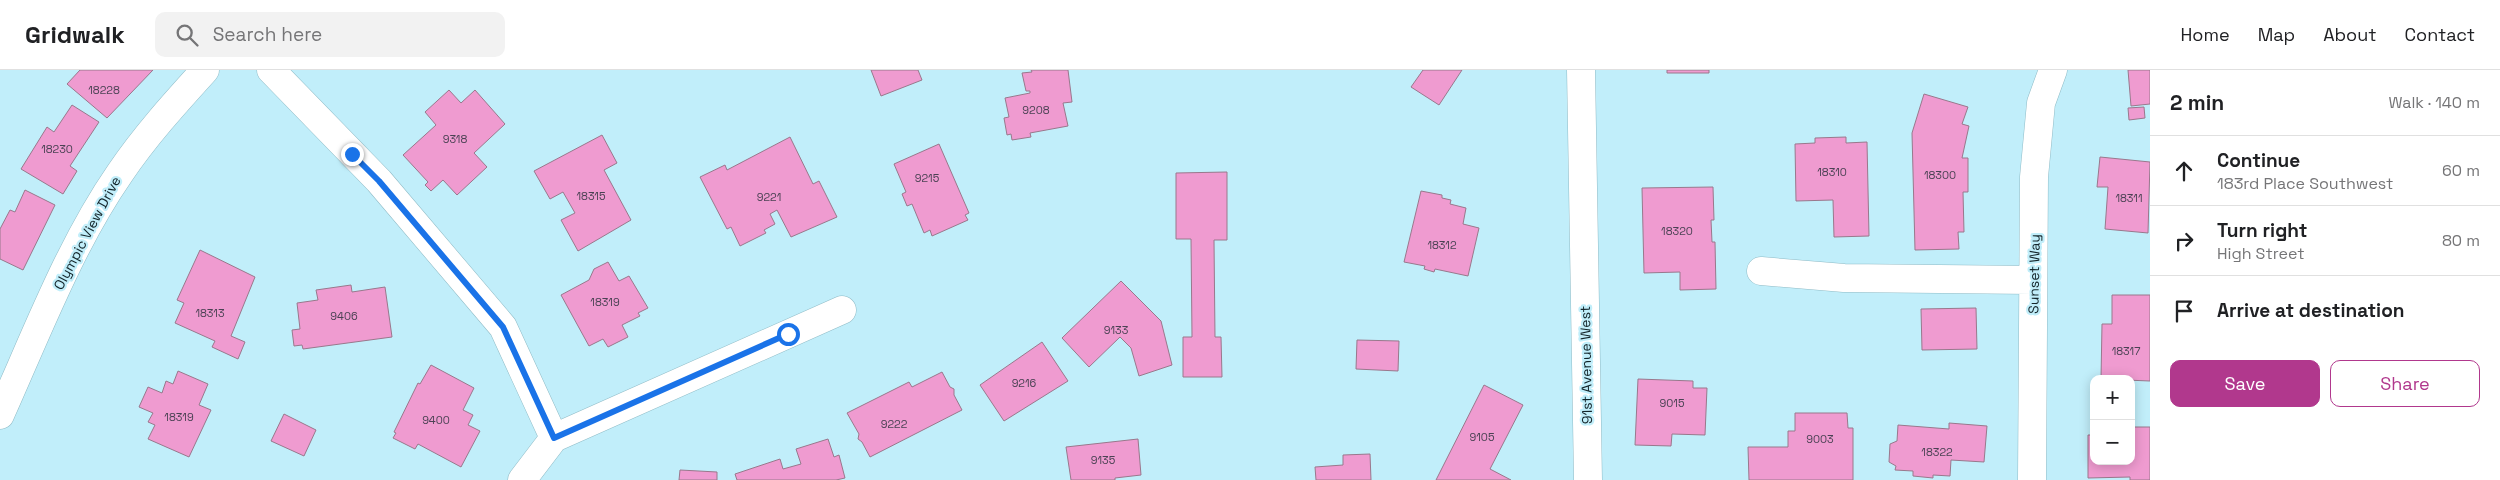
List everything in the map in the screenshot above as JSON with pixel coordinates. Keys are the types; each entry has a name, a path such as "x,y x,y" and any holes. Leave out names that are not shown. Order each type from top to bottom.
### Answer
{"street":[{"name":"Olympic View Drive","path":"0,415 82,237 119,174 145,138 205,70"},
{"path":"271,70 379,181 503,327 554,438"},
{"name":"91st Avenue West","path":"1581,70 1588,480"},
{"name":"Sunset Way","path":"2032,480 2036,158 2041,103 2049,71"},
{"path":"1761,271 1844,278 2033,280"},
{"path":"522,480 554,438 842,310"}],"building":[{"path":"80,70 153,70 107,118 67,84"},
{"path":"871,70 918,70 922,80 881,96"},
{"path":"1031,70 1068,70 1072,102 1063,103 1068,126 1030,133 1031,137 1012,140 1011,134 1007,135 1004,118 1009,117 1005,98 1030,93 1030,91 1026,91 1022,73 1032,72"},
{"path":"1423,70 1462,70 1439,105 1411,87"},
{"path":"1667,70 1709,70 1709,73 1667,73"},
{"path":"2128,70 2150,70 2150,104 2131,106"},
{"path":"449,90 461,103 475,90 505,124 474,153 487,167 457,195 443,180 431,191 425,185 428,182 403,155 436,125 425,112"},
{"path":"1924,94 1968,107 1962,124 1969,126 1962,158 1968,158 1968,192 1963,192 1964,232 1958,232 1959,249 1915,250 1912,133"},
{"path":"72,105 99,122 70,166 77,171 63,194 21,169 47,127 54,132"},
{"path":"2144,107 2145,118 2129,120 2128,108"},
{"path":"602,135 617,163 604,170 631,220 578,251 561,220 575,213 563,192 550,199 534,171"},
{"path":"790,137 813,184 819,181 837,217 791,237 777,210 770,214 775,224 764,230 766,233 740,246 731,227 727,229 700,177 725,165 727,170"},
{"path":"1846,137 1846,143 1867,142 1869,236 1834,237 1833,200 1796,201 1795,144 1815,143 1815,138"},
{"path":"939,144 969,213 965,215 968,220 932,236 930,230 924,233 912,204 907,206 902,194 906,192 894,164"},
{"path":"2100,157 2150,162 2148,233 2105,229 2108,187 2097,187"},
{"path":"1227,172 1227,240 1214,240 1215,337 1221,337 1222,377 1183,377 1183,337 1192,337 1191,239 1176,239 1176,173"},
{"path":"1713,187 1714,220 1711,220 1712,242 1715,242 1716,289 1680,290 1680,272 1644,273 1642,188"},
{"path":"25,190 55,205 23,270 0,259 0,229 10,210 15,212"},
{"path":"1421,191 1442,195 1442,198 1451,200 1450,204 1466,208 1463,224 1479,228 1468,276 1435,269 1434,272 1424,269 1425,266 1404,262"},
{"path":"200,250 255,277 231,336 245,342 238,359 212,347 215,341 175,323 184,303 177,300"},
{"path":"608,262 619,281 629,276 648,308 638,313 640,316 622,325 628,337 608,347 603,339 589,346 561,295 589,280 594,269"},
{"path":"1121,281 1161,321 1172,365 1139,376 1131,348 1120,337 1089,367 1062,338"},
{"path":"351,285 352,292 385,287 392,337 303,349 302,345 294,346 292,330 300,329 297,303 318,300 316,290"},
{"path":"2112,295 2150,295 2150,381 2135,380 2135,375 2101,375 2102,324 2112,324"},
{"path":"1976,308 1977,349 1922,350 1921,309"},
{"path":"1357,340 1399,341 1398,371 1356,369"},
{"path":"1042,342 1068,381 1004,421 980,385"},
{"path":"431,365 474,388 463,410 473,415 468,425 480,431 461,467 418,444 415,449 393,438 396,433 394,432 418,383 420,384"},
{"path":"178,371 208,384 199,405 211,410 189,457 148,439 155,425 148,422 153,413 139,407 148,387 162,393 166,381 173,384"},
{"path":"942,372 950,387 954,389 954,395 962,410 870,457 862,442 858,439 859,434 847,413 909,382 912,387"},
{"path":"1638,379 1693,381 1693,388 1707,388 1705,435 1672,434 1671,446 1635,445"},
{"path":"1484,385 1523,405 1490,469 1511,480 1436,480"},
{"path":"1795,413 1847,413 1848,428 1853,428 1853,480 1749,480 1748,447 1788,447 1788,431 1795,431"},
{"path":"284,414 316,430 304,456 271,441"},
{"path":"1949,423 1987,426 1984,462 1951,460 1950,476 1933,475 1933,478 1913,476 1913,471 1895,470 1896,466 1889,462 1890,444 1897,441 1898,425 1949,429"},
{"path":"2135,427 2150,427 2150,480 2130,480 2130,477 2088,478 2088,435 2090,435 2090,465 2135,465"},
{"path":"828,439 834,457 839,455 845,478 836,480 737,480 735,474 780,459 783,469 801,464 796,449"},
{"path":"1138,439 1141,475 1115,478 1115,480 1071,480 1066,447"},
{"path":"1370,454 1371,480 1316,480 1315,467 1343,465 1343,455"},
{"path":"680,470 717,472 717,480 679,480"}],"route":[{"path":"352,154 379,181 503,327 554,438 788,334"}]}
